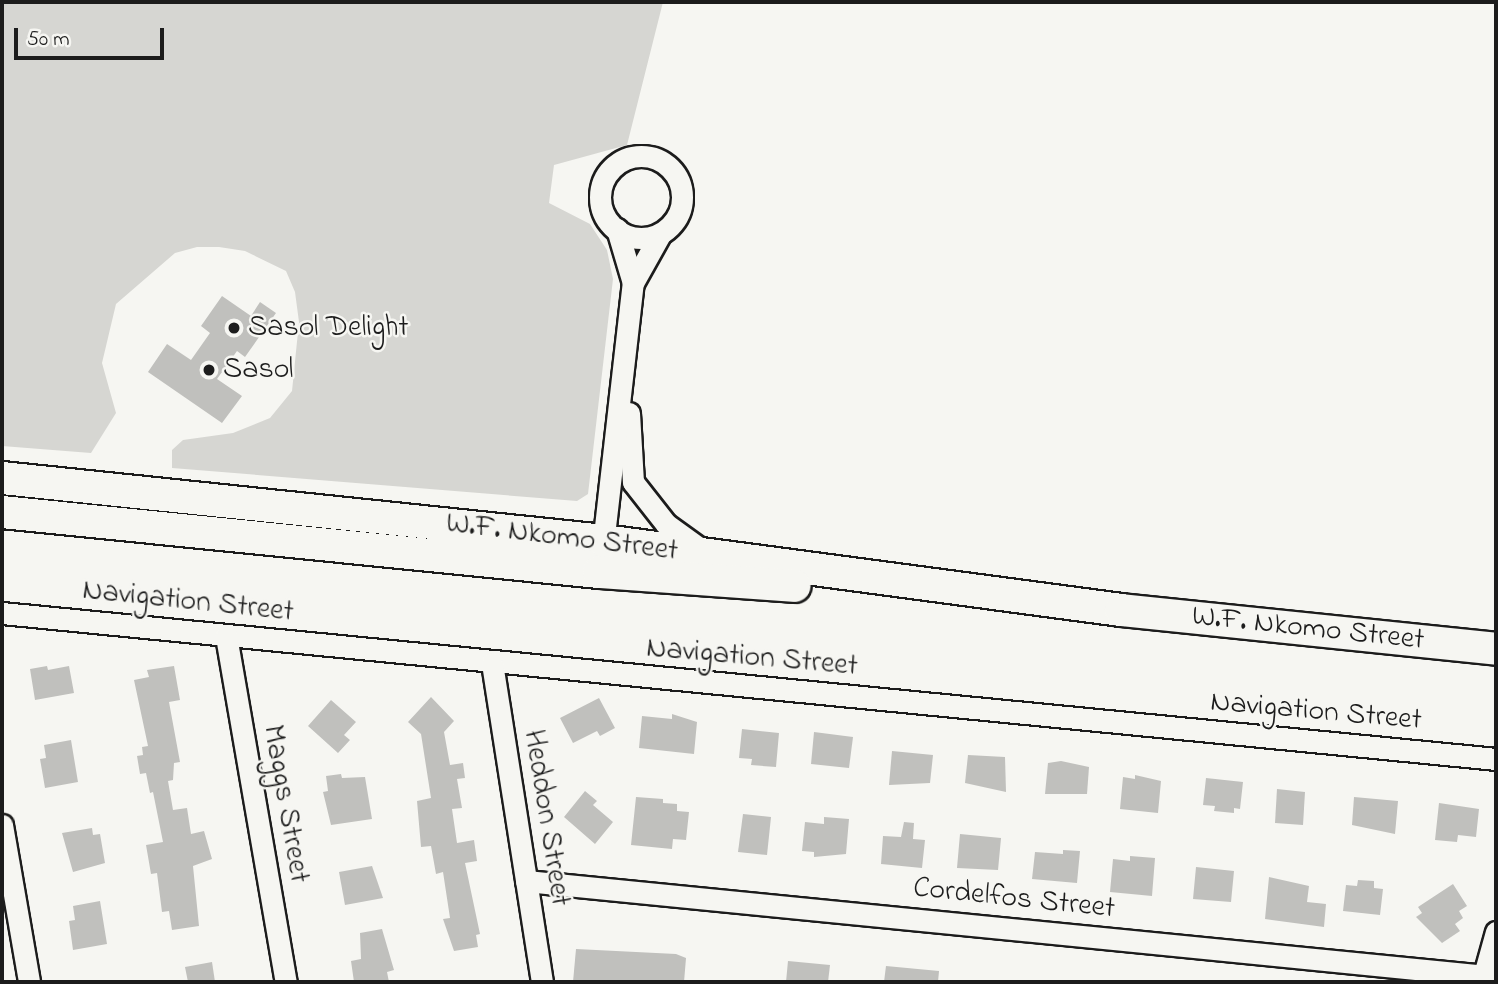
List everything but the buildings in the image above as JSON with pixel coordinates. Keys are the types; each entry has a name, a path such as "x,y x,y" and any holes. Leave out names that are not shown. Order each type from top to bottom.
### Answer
{"main road":[{"name":"W.F. Nkomo Street","path":"2,478 604,541 1121,610 1496,649"},
{"name":"W.F. Nkomo Street","path":"2,512 599,572 1121,610"}],"street":[{"path":"599,572 633,283 661,233 679,214 682,189 670,167 646,156 619,162 602,185 603,212 617,229 633,283"},
{"path":"617,229 636,237 661,233"},
{"path":"628,323 633,482 666,524 709,555"},
{"name":"Navigation Street","path":"2,613 492,663 1496,759"},
{"name":"Maggs Street","path":"226,636 286,982"},
{"name":"Heddon Street","path":"492,663 542,982"},
{"path":"3,835 29,982"},
{"name":"Cordelfos Street","path":"526,881 1487,979"},
{"path":"1487,979 1496,932"}],"shaded area":[{"path":"2,2 663,2 627,145 554,165 549,203 590,224 607,250 613,279 588,494 577,501 172,468 172,450 183,440 233,433 270,418 292,391 299,322 295,292 286,271 245,251 219,247 197,247 175,253 116,304 102,363 116,413 91,453 2,446"}],"place":[{"name":"Sasol Delight","path":"234,328"},
{"name":"Sasol","path":"209,370"}]}
